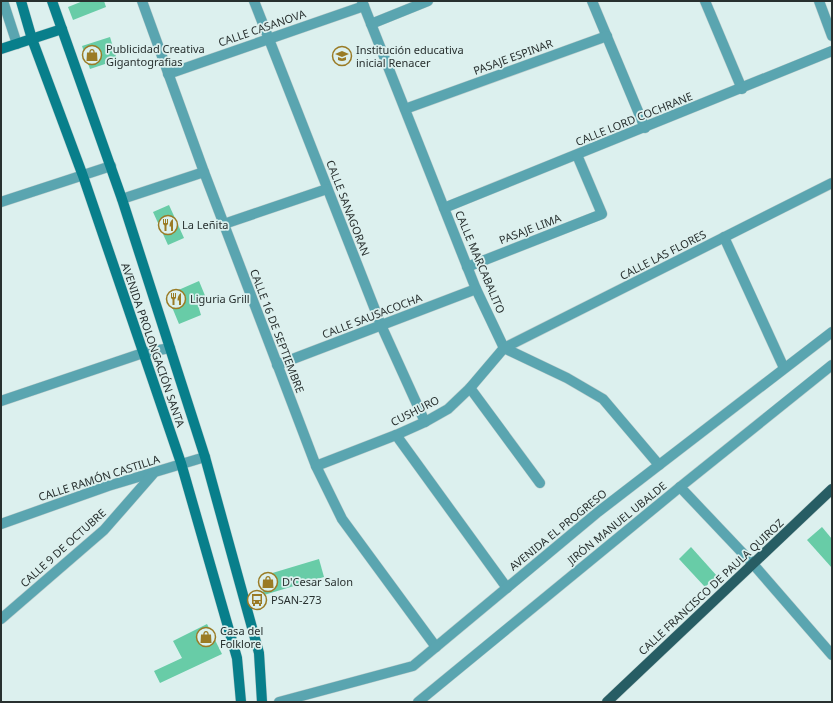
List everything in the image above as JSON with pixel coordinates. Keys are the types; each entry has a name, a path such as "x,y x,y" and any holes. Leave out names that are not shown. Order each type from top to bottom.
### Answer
{"main road":[{"name":"CALLE FRANCISCO DE PAULA QUIROZ","path":"607,702 832,489"}],"street":[{"path":"3,1 17,44"},
{"name":"AVENIDA PROLONGACIÓN SANTA","path":"20,1 32,39 83,176 181,463 237,658 241,702"},
{"name":"AVENIDA PROLONGACIÓN SANTA","path":"52,1 122,198 205,457 259,653 262,702"},
{"name":"CALLE 16 DE SEPTIEMBRE","path":"142,1 204,172 316,466 342,519 436,647"},
{"name":"CALLE SANAGORAN","path":"254,1 381,325 425,422"},
{"path":"371,24 428,1"},
{"path":"592,1 645,128"},
{"path":"705,1 742,89"},
{"path":"818,1 832,36"},
{"name":"CALLE CASANOVA","path":"168,74 269,39 363,3"},
{"name":"CALLE MARCABALITO","path":"363,3 467,267 504,348"},
{"path":"1,49 62,29"},
{"name":"PASAJE ESPINAR","path":"405,109 607,36"},
{"name":"CALLE LORD COCHRANE","path":"444,208 742,89 832,51"},
{"name":"PASAJE LIMA","path":"467,267 602,214 577,155"},
{"path":"1,202 111,166"},
{"path":"122,198 204,172"},
{"name":"CALLE LAS FLORES","path":"504,348 832,183"},
{"path":"224,224 327,188"},
{"path":"724,237 784,368"},
{"name":"CALLE SAUSACOCHA","path":"277,365 476,289"},
{"name":"AVENIDA EL PROGRESO","path":"279,702 413,666 598,512 832,332"},
{"path":"1,401 143,353 170,348"},
{"path":"504,348 567,378 604,399 659,465"},
{"name":"CUSHURO","path":"316,466 396,435 425,422 448,409 470,388 504,348"},
{"name":"JIRÓN MANUEL UBALDE","path":"418,702 680,487 832,365"},
{"path":"470,388 540,483"},
{"path":"396,435 506,588"},
{"name":"CALLE RAMÓN CASTILLA","path":"1,524 108,486 153,474 181,463 205,457"},
{"name":"CALLE 9 DE OCTUBRE","path":"1,619 104,530 153,474"},
{"path":"680,487 753,564 832,655"}],"building":[{"path":"83,1 104,1 106,7 73,20 68,7"},
{"path":"110,37 117,60 90,69 82,46"},
{"name":"La Leñita","path":"169,205 184,238 168,245 153,212"},
{"path":"199,281 206,298 197,302 201,315 179,324 167,295"},
{"path":"822,527 832,539 832,568 807,540"},
{"path":"691,547 717,576 705,587 679,559"},
{"path":"319,559 324,577 264,595 259,577"},
{"path":"207,624 222,654 160,683 154,671 182,658 173,641"}],"place":[{"name":"Publicidad Creativa Gigantografias","path":"92,55"},
{"name":"Institución educativa inicial Renacer","path":"342,56"},
{"name":"La Leñita","path":"168,225"},
{"name":"Liguria Grill","path":"176,299"},
{"name":"D'Cesar Salon","path":"268,582"},
{"name":"PSAN-273","path":"257,600"},
{"name":"Casa del Folklore","path":"206,637"}]}
